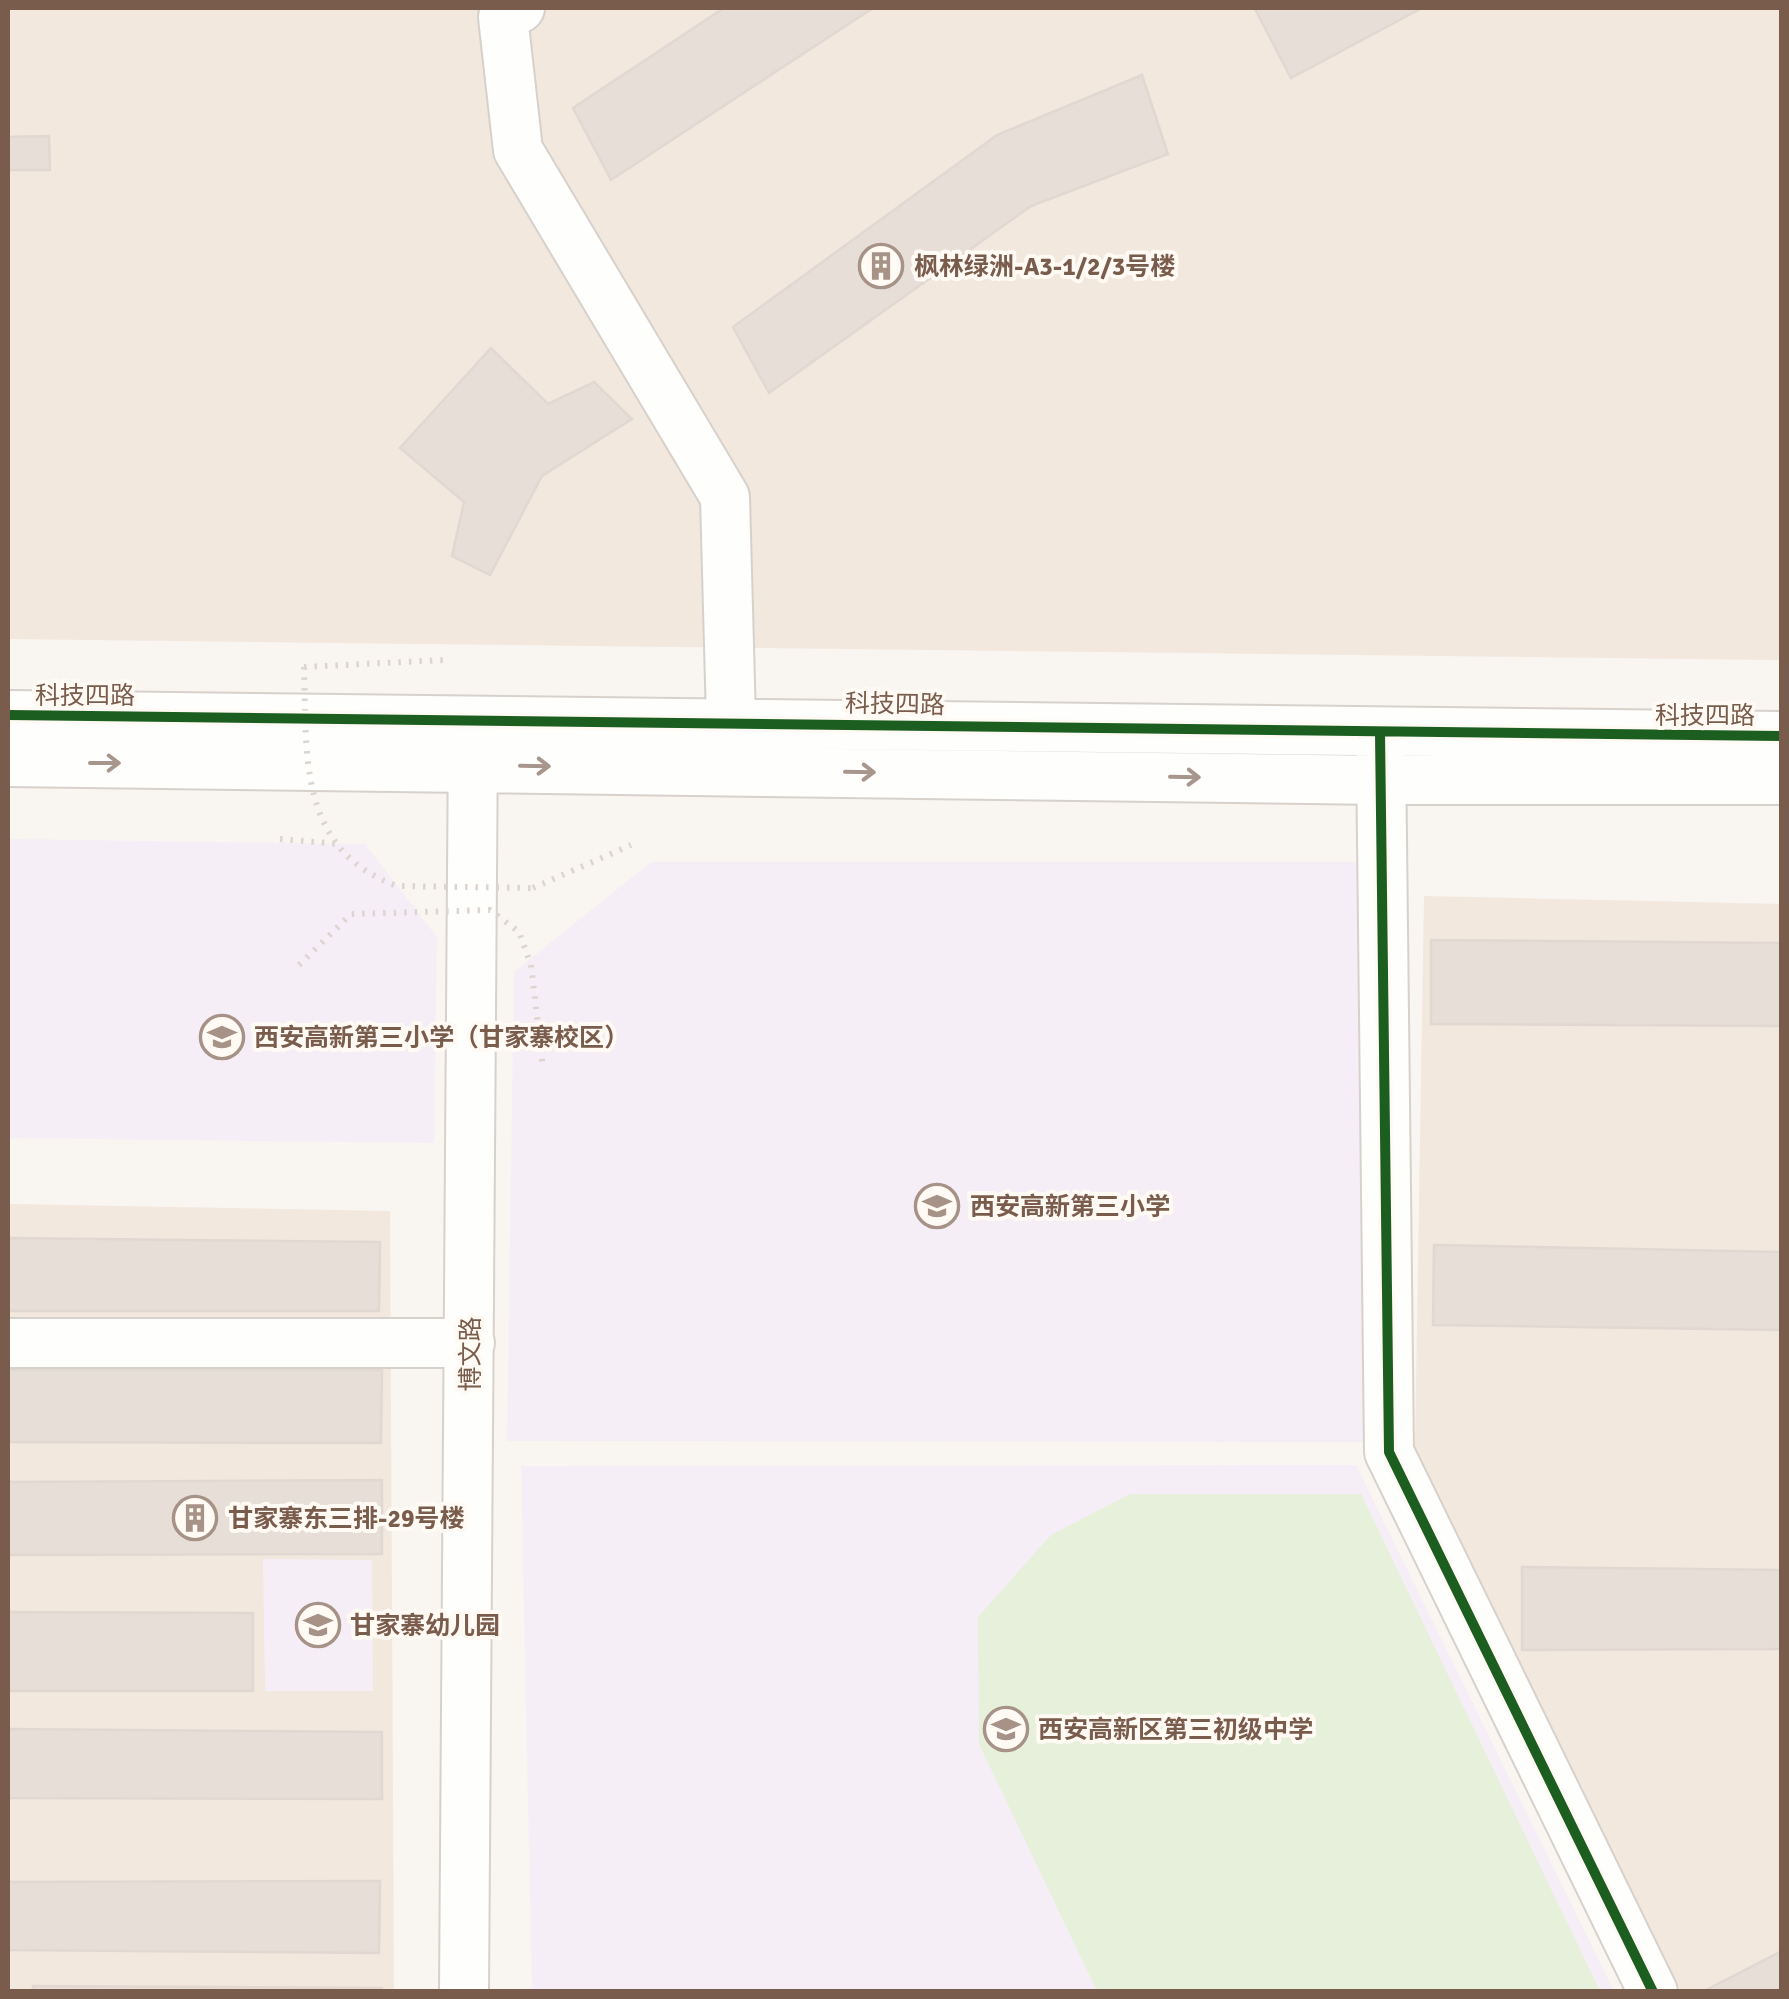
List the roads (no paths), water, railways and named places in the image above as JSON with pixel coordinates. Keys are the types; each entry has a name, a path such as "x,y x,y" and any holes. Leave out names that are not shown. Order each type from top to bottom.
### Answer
{"street":[{"path":"520,8 504,17 518,150 725,497 732,720"},
{"name":"科技四路","path":"8,715 732,720 1380,733 1782,736"},
{"name":"博文路","path":"464,1992 474,717"},
{"path":"1380,733 1389,1452 1652,1992"},
{"path":"8,762 473,765 1382,780 1782,780"},
{"path":"8,1343 470,1343"}],"place":[{"name":"枫林绿洲-A3-1/2/3号楼","path":"881,266"},
{"name":"西安高新第三小学（甘家寨校区）","path":"222,1037"},
{"name":"西安高新第三小学","path":"937,1206"},
{"name":"甘家寨东三排-29号楼","path":"195,1518"},
{"name":"甘家寨幼儿园","path":"318,1625"},
{"name":"西安高新区第三初级中学","path":"1006,1729"}]}
